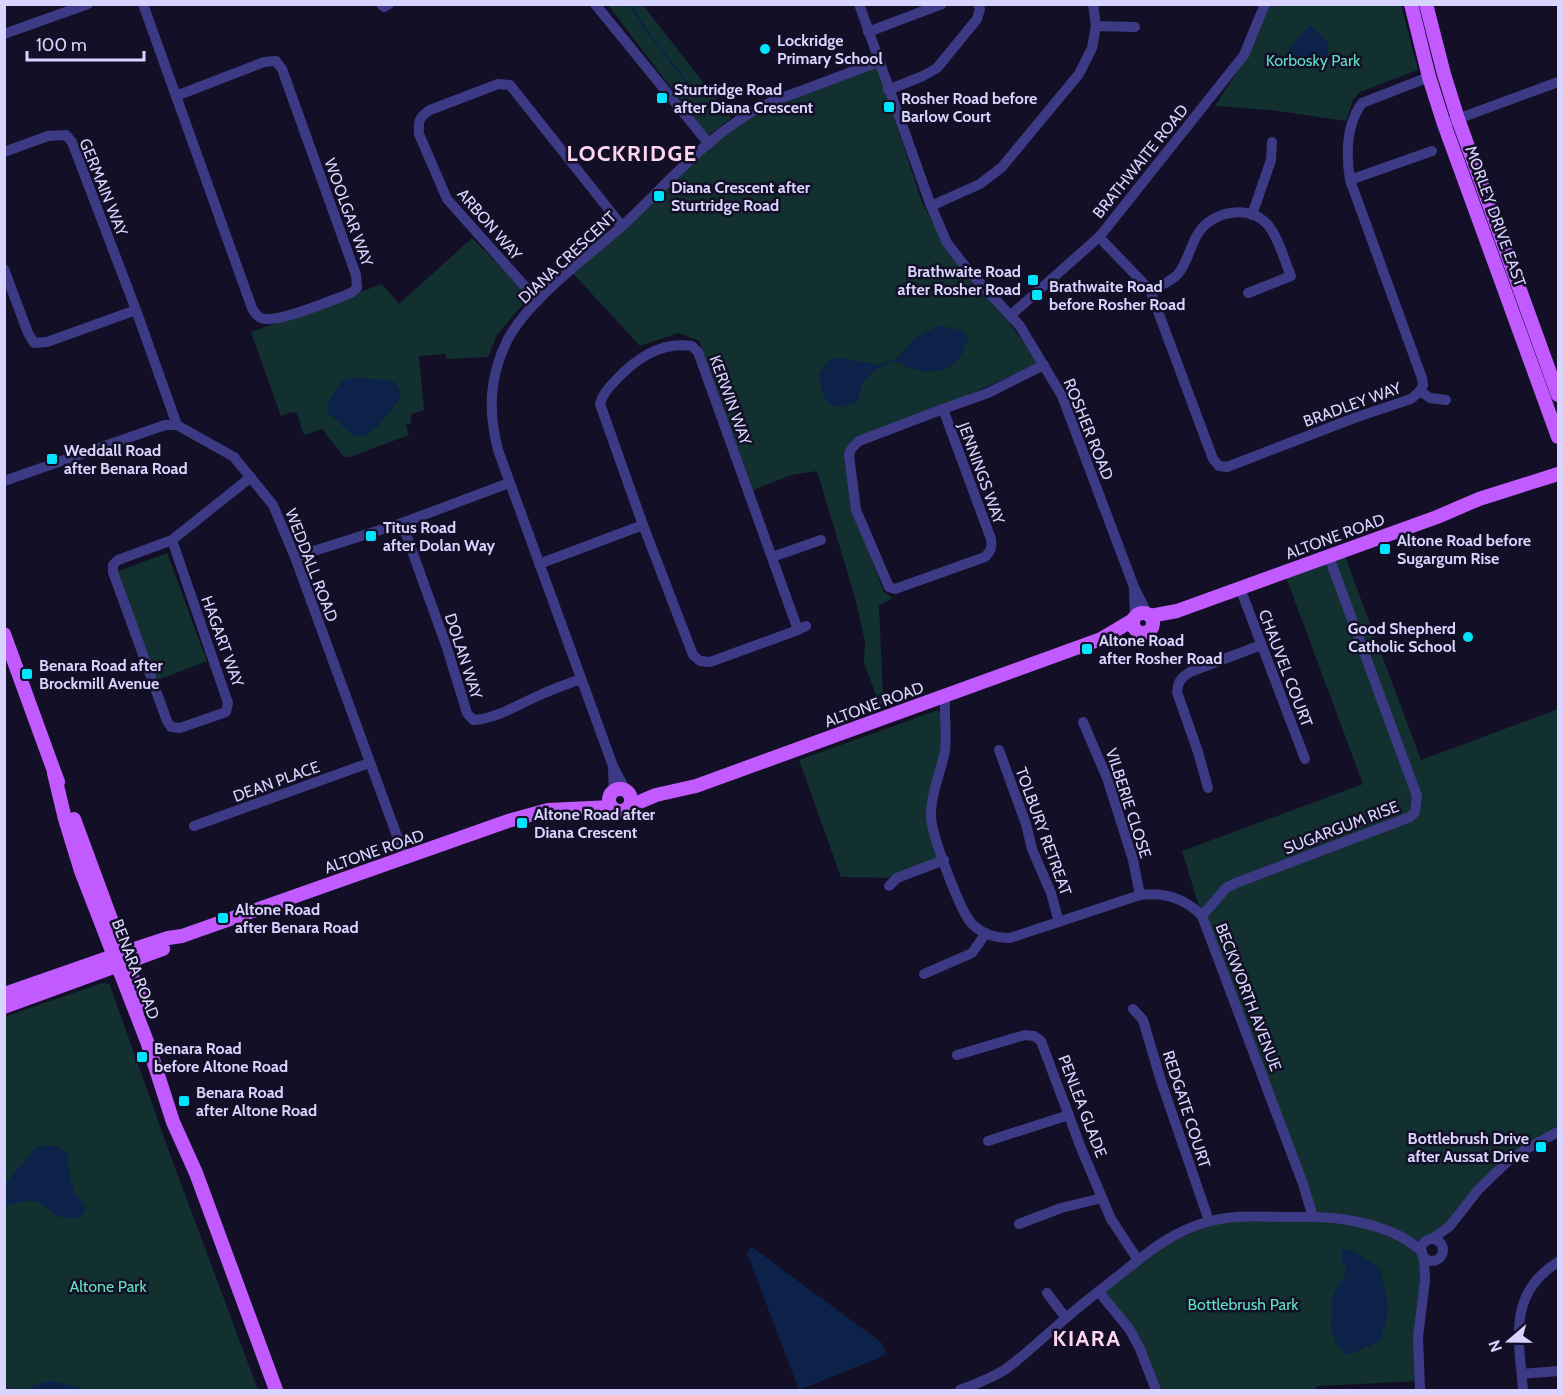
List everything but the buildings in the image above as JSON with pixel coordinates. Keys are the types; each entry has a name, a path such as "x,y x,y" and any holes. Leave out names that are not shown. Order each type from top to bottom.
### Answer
{"main road":[{"name":"MORLEY DRIVE EAST","path":"1411,4 1429,77 1444,124 1558,437"},
{"name":"MORLEY DRIVE EAST","path":"1426,4 1458,119 1558,395"},
{"name":"ALTONE ROAD","path":"4,994 173,945 182,936 531,814 548,810 579,808 620,797 656,795 696,786 1101,639 1143,621 1329,557 1479,499 1558,474"},
{"name":"ALTONE ROAD","path":"1437,517 1499,498 1558,484"},
{"name":"BENARA ROAD","path":"4,634 54,773 81,871 120,959 179,1113 196,1173 276,1390"},
{"name":"ALTONE ROAD","path":"4,1007 120,959"}],"street":[{"path":"4,34 88,4"},
{"name":"WOOLGAR WAY","path":"143,4 252,308 256,315 262,319 283,318 351,293 357,288 356,275 282,69 276,62 264,62 176,96"},
{"path":"381,4 384,7 389,4"},
{"path":"595,4 709,144"},
{"name":"ROSHER ROAD","path":"858,4 931,206 947,243 969,272 1011,315 1062,396 1134,587 1143,621"},
{"path":"868,32 942,4"},
{"path":"888,90 924,76 937,68 977,19 980,9 978,4"},
{"path":"931,206 981,184 1002,167 1079,74 1092,48 1096,26 1093,4"},
{"name":"BRATHWAITE ROAD","path":"1011,315 1098,237 1244,55 1265,4"},
{"path":"1096,26 1135,27"},
{"name":"DIANA CRESCENT","path":"620,797 613,766 509,483 492,427 490,402 494,375 508,339 538,301 709,144 736,123 767,104 879,63"},
{"name":"BRADLEY WAY","path":"1098,237 1150,290 1213,459 1219,466 1227,467 1357,417 1411,399 1420,392 1423,385 1422,378 1350,180 1347,162 1350,126 1362,103 1429,77"},
{"path":"1444,124 1558,82"},
{"name":"ARBON WAY","path":"538,301 447,199 419,134 420,116 429,110 498,84 510,85 622,226"},
{"name":"GERMAIN WAY","path":"4,152 57,135 66,135 72,142 177,426"},
{"path":"1252,215 1271,160 1272,142"},
{"path":"1350,180 1432,151"},
{"path":"1150,290 1178,274 1199,232 1208,222 1234,212 1252,215 1268,224 1291,276 1248,293"},
{"path":"4,268 28,333 34,343 46,342 136,310"},
{"name":"KERWIN WAY","path":"672,345 692,346 698,352 772,557 802,628 710,662 700,661 693,655 687,643 600,404 601,399 626,369 641,357 672,345"},
{"name":"JENNINGS WAY","path":"943,409 992,546 985,557 895,589 889,587 856,510 849,455 851,449 860,441 943,409 988,393 1044,365"},
{"path":"1420,392 1430,398 1446,400"},
{"path":"4,481 165,425 177,426"},
{"name":"WEDDALL ROAD","path":"177,426 234,457 273,505 295,557 405,858"},
{"name":"HAGART WAY","path":"172,540 228,703 226,712 180,728 171,727 167,722 113,572 113,565 118,560 172,540 251,477"},
{"path":"295,557 402,523 509,483"},
{"name":"DOLAN WAY","path":"402,523 447,648 467,713 473,720 481,720 503,712 543,693 581,679"},
{"path":"538,564 643,525"},
{"path":"772,557 821,540"},
{"name":"SUGARGUM RISE","path":"1202,916 1226,888 1236,883 1410,817 1415,812 1418,796 1329,557"},
{"name":"CHAUVEL COURT","path":"1240,588 1305,759"},
{"path":"1208,788 1177,692 1178,683 1190,672 1261,645"},
{"path":"924,974 972,952 986,933 977,928 964,913 933,832 931,812 945,750 944,720 940,698"},
{"name":"VILBERIE CLOSE","path":"1083,722 1107,778 1133,860 1140,895"},
{"name":"TOLBURY RETREAT","path":"999,750 1026,824 1032,849 1045,876 1059,922"},
{"name":"DEAN PLACE","path":"194,826 369,763"},
{"path":"889,886 897,878 944,860"},
{"name":"BECKWORTH AVENUE","path":"986,933 1000,938 1010,938 1140,895 1154,893 1183,901 1202,916 1303,1184 1308,1217"},
{"name":"REDGATE COURT","path":"1133,1010 1143,1020 1161,1081 1209,1221"},
{"name":"PENLEA GLADE","path":"957,1055 1025,1035 1034,1036 1041,1041 1102,1198 1118,1231 1138,1260"},
{"path":"988,1140 1069,1115"},
{"path":"1420,1390 1418,1337 1425,1280 1426,1247 1450,1226 1478,1190 1506,1162 1558,1132"},
{"path":"1019,1224 1061,1208 1102,1198"},
{"path":"960,1390 995,1376 1008,1367 1066,1317 1169,1238 1209,1221 1262,1216 1352,1220 1426,1247 1439,1242 1443,1249"},
{"path":"1425,1280 1441,1255 1450,1226"},
{"path":"1426,1247 1431,1260 1436,1260"},
{"path":"1523,1390 1519,1320 1525,1298 1542,1273 1558,1262"},
{"path":"1098,1292 1130,1330 1156,1390"},
{"path":"1047,1293 1066,1317"},
{"path":"1522,1374 1558,1371"}],"green space":[{"path":"608,5 643,5 731,118 708,136"},
{"name":"Korbosky Park","path":"1267,5 1401,5 1418,70 1360,92 1353,100 1346,121 1271,110 1215,106 1247,57"},
{"path":"876,63 922,202 944,244 1004,315 1039,364 846,448 857,521 884,592 893,598 879,605 883,697 886,706 881,708 864,663 865,642 856,601 817,471 791,475 753,490 699,341 678,333 640,346 570,270 736,123"},
{"path":"472,238 530,296 497,335 488,357 446,359 445,354 419,356 424,410 410,415 412,423 406,425 409,435 350,457 344,457 322,429 304,435 297,413 291,412 281,416 251,332 382,284 399,304"},
{"name":"Bottlebrush Park","path":"1343,551 1421,760 1558,709 1558,1132 1528,1148 1429,1239 1412,1242 1424,1256 1419,1381 1318,1386 1314,1390 1156,1390 1140,1349 1099,1292 1155,1246 1209,1221 1312,1217 1202,916 1182,851 1363,784 1284,572","holes":["1345,1265 1380,1341 1352,1353 1331,1328 1345,1276"]},
{"path":"167,553 207,661 155,681 116,572"},
{"path":"938,710 945,734 931,815 944,860 897,878 841,877 799,760"},
{"name":"Altone Park","path":"105,982 109,983 258,1390 5,1390 4,1017"}],"water":[{"path":"1310,25 1328,44 1327,59 1320,67 1285,69 1282,60"},
{"path":"939,325 963,331 968,339 964,350 953,365 938,371 928,371 907,367 899,362 890,363 870,374 863,383 856,402 841,408 828,403 821,389 819,374 830,359 843,358 879,365 896,359 914,339"},
{"path":"352,378 388,380 396,383 400,392 398,402 378,426 366,435 355,437 327,412 327,405 341,381"},
{"path":"57,1146 67,1153 73,1188 85,1210 80,1217 57,1216 45,1206 33,1201 5,1207 5,1184 36,1147"},
{"path":"752,1247 881,1342 886,1352 879,1358 799,1390 747,1253"},
{"path":"1342,1250 1352,1251 1378,1266 1387,1303 1386,1320 1380,1341 1345,1354 1337,1345 1331,1328 1333,1313 1331,1300 1345,1276 1345,1265 1341,1261"},
{"path":"52,1381 83,1390 25,1390 37,1384"}],"waterway":[{"path":"630,4 648,33 698,96"}],"place":[{"name":"Lockridge Primary School","path":"765,49"},
{"name":"Sturtridge Road after Diana Crescent","path":"662,98"},
{"name":"Rosher Road before Barlow Court","path":"889,107"},
{"name":"Diana Crescent after Sturtridge Road","path":"659,196"},
{"name":"Brathwaite Road after Rosher Road","path":"1033,280"},
{"name":"Brathwaite Road before Rosher Road","path":"1037,295"},
{"name":"Weddall Road after Benara Road","path":"52,459"},
{"name":"Titus Road after Dolan Way","path":"371,536"},
{"name":"Altone Road before Sugargum Rise","path":"1385,549"},
{"name":"Good Shepherd Catholic School","path":"1468,637"},
{"name":"Altone Road after Rosher Road","path":"1087,649"},
{"name":"Benara Road after Brockmill Avenue","path":"27,674"},
{"name":"Altone Road after Diana Crescent","path":"522,823"},
{"name":"Altone Road after Benara Road","path":"223,918"},
{"name":"Benara Road before Altone Road","path":"142,1057"},
{"name":"Benara Road after Altone Road","path":"184,1101"},
{"name":"Bottlebrush Drive after Aussat Drive","path":"1541,1147"}],"district":[{"name":"LOCKRIDGE","path":"632,153"},
{"name":"KIARA","path":"1087,1338"}]}
